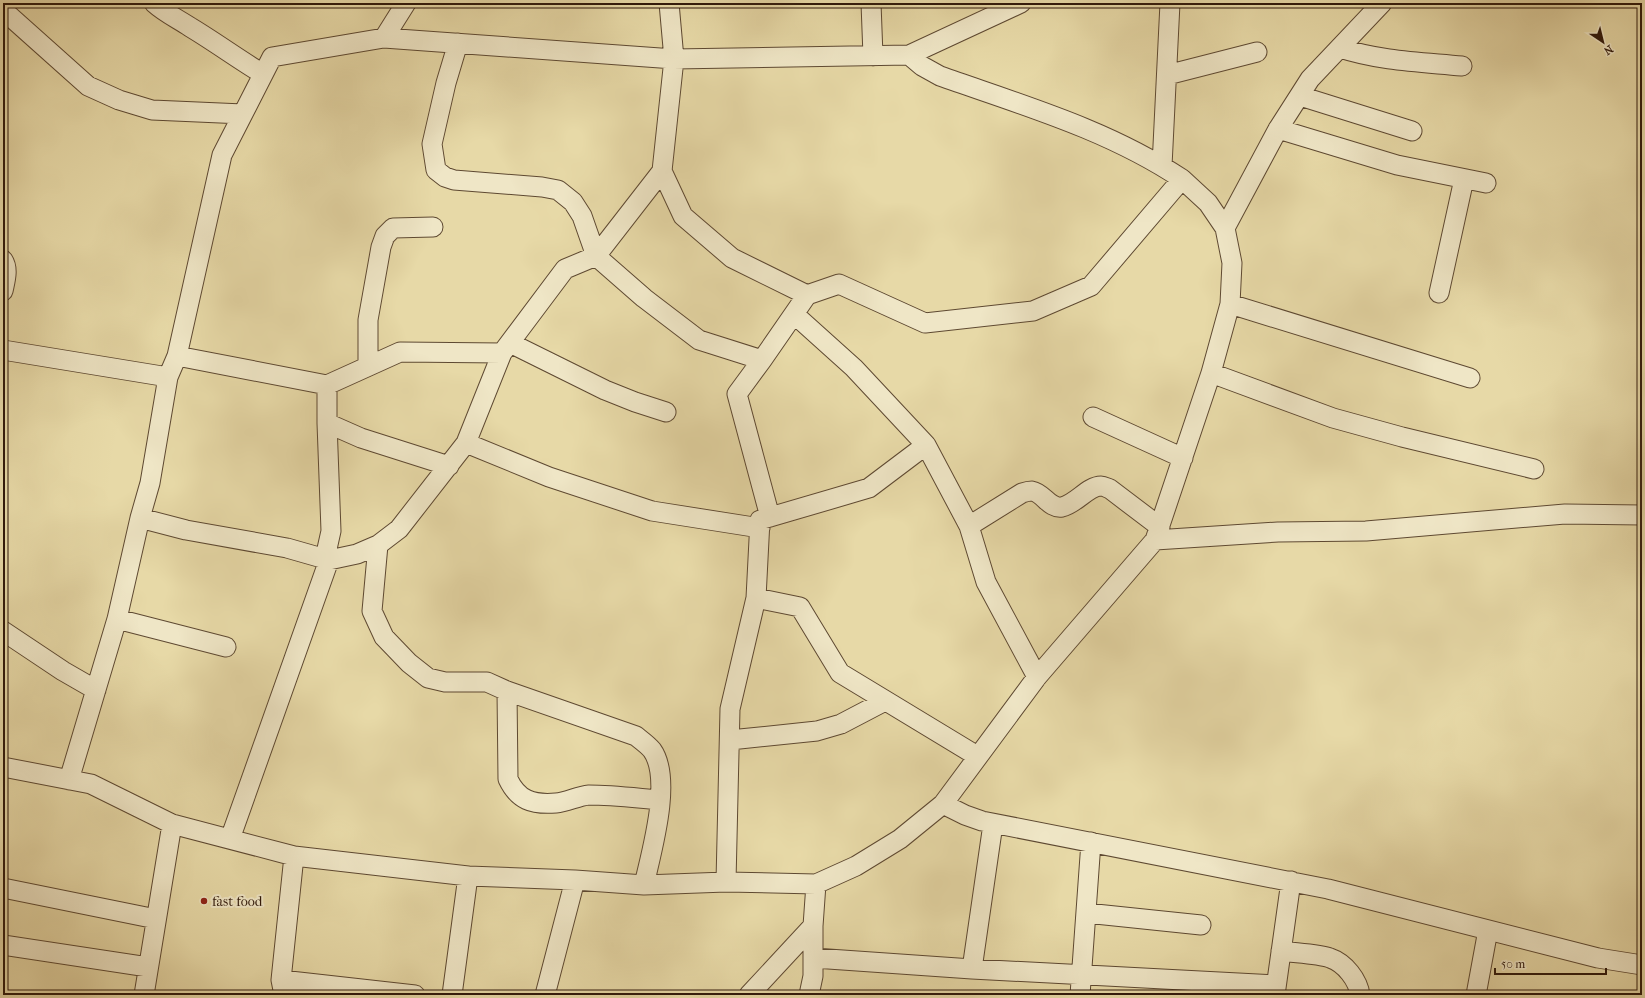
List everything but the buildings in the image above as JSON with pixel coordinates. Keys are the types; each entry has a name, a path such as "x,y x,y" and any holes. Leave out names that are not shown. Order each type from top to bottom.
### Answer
{"street":[{"path":"154,3 230,55 263,74"},
{"path":"384,38 406,3"},
{"path":"669,3 674,59 662,171 683,216 732,258 807,295"},
{"path":"871,3 873,56"},
{"path":"69,780 117,619 140,518 150,483 168,377 177,356 222,155 272,57 384,38 674,59 910,55 1021,3"},
{"path":"1162,166 1170,3"},
{"path":"1225,228 1278,129 1310,79 1382,3"},
{"path":"3,10 88,86 113,97 152,110 243,114"},
{"path":"458,43 446,82 432,144 436,170 445,177 454,180 558,190 573,202 582,216 596,256 644,298 698,340 762,360"},
{"path":"1340,48 1363,55 1385,59 1462,66"},
{"path":"1167,75 1257,52"},
{"path":"3,767 91,784 172,824 294,856 468,876 575,880 644,885 726,882 816,884 856,866 900,839 943,804 977,756 1037,677 1158,534 1211,373 1230,304 1232,264 1225,228 1208,203 1182,179 1162,166 1086,128 940,76 922,66 910,55"},
{"path":"1300,96 1412,131"},
{"path":"1278,129 1397,164 1486,183"},
{"path":"140,518 186,530 287,548 327,559 357,554 378,545 399,528 466,444 506,348 566,269 596,256 662,171"},
{"path":"726,882 730,709 756,598 765,523 737,394 807,295 839,284 925,323 1033,311 1091,286 1182,179"},
{"path":"1439,293 1464,179"},
{"path":"368,366 368,320 381,248 385,236 393,228 433,227"},
{"path":"3,260 6,264 7,276 3,291"},
{"path":"1230,304 1470,378"},
{"path":"794,314 854,368 926,445 969,526 986,582 1037,677"},
{"path":"177,356 327,385 400,352 506,348 605,390 666,412"},
{"path":"3,350 168,377"},
{"path":"1211,373 1332,418 1402,437 1534,469"},
{"path":"230,839 327,559 331,531 327,385"},
{"path":"1093,417 1183,458"},
{"path":"327,423 362,438 449,466"},
{"path":"466,444 549,477 652,511 765,523 869,488 926,445"},
{"path":"969,526 1022,493 1031,491 1037,493 1053,506 1060,507 1071,503 1094,488 1102,486 1110,489 1158,534 1366,531 1565,514 1642,515"},
{"path":"378,545 372,610 384,637 409,663 428,678 445,682 487,682 507,691 636,736 652,751 660,768 662,782 656,832 644,885"},
{"path":"756,598 800,607 840,673 977,756"},
{"path":"117,619 226,647"},
{"path":"3,631 63,671 96,690"},
{"path":"507,691 508,779 514,791 523,799 533,802 556,803 587,795 660,800"},
{"path":"730,740 817,731 841,724 885,701"},
{"path":"943,804 965,815 993,824 1328,889 1598,958 1642,965"},
{"path":"144,995 172,824"},
{"path":"972,969 993,824"},
{"path":"1080,995 1091,842"},
{"path":"294,856 283,987 415,995"},
{"path":"452,995 468,876"},
{"path":"545,995 575,880"},
{"path":"814,958 972,969 1081,974 1276,990 1291,881"},
{"path":"809,995 813,976 813,926 816,884"},
{"path":"3,888 156,919"},
{"path":"1086,913 1201,925"},
{"path":"749,995 813,926"},
{"path":"1476,995 1488,930"},
{"path":"3,945 148,967"},
{"path":"1281,951 1330,958 1343,965 1354,978 1360,995"}],"place":[{"name":"fast food","path":"204,901"}]}
